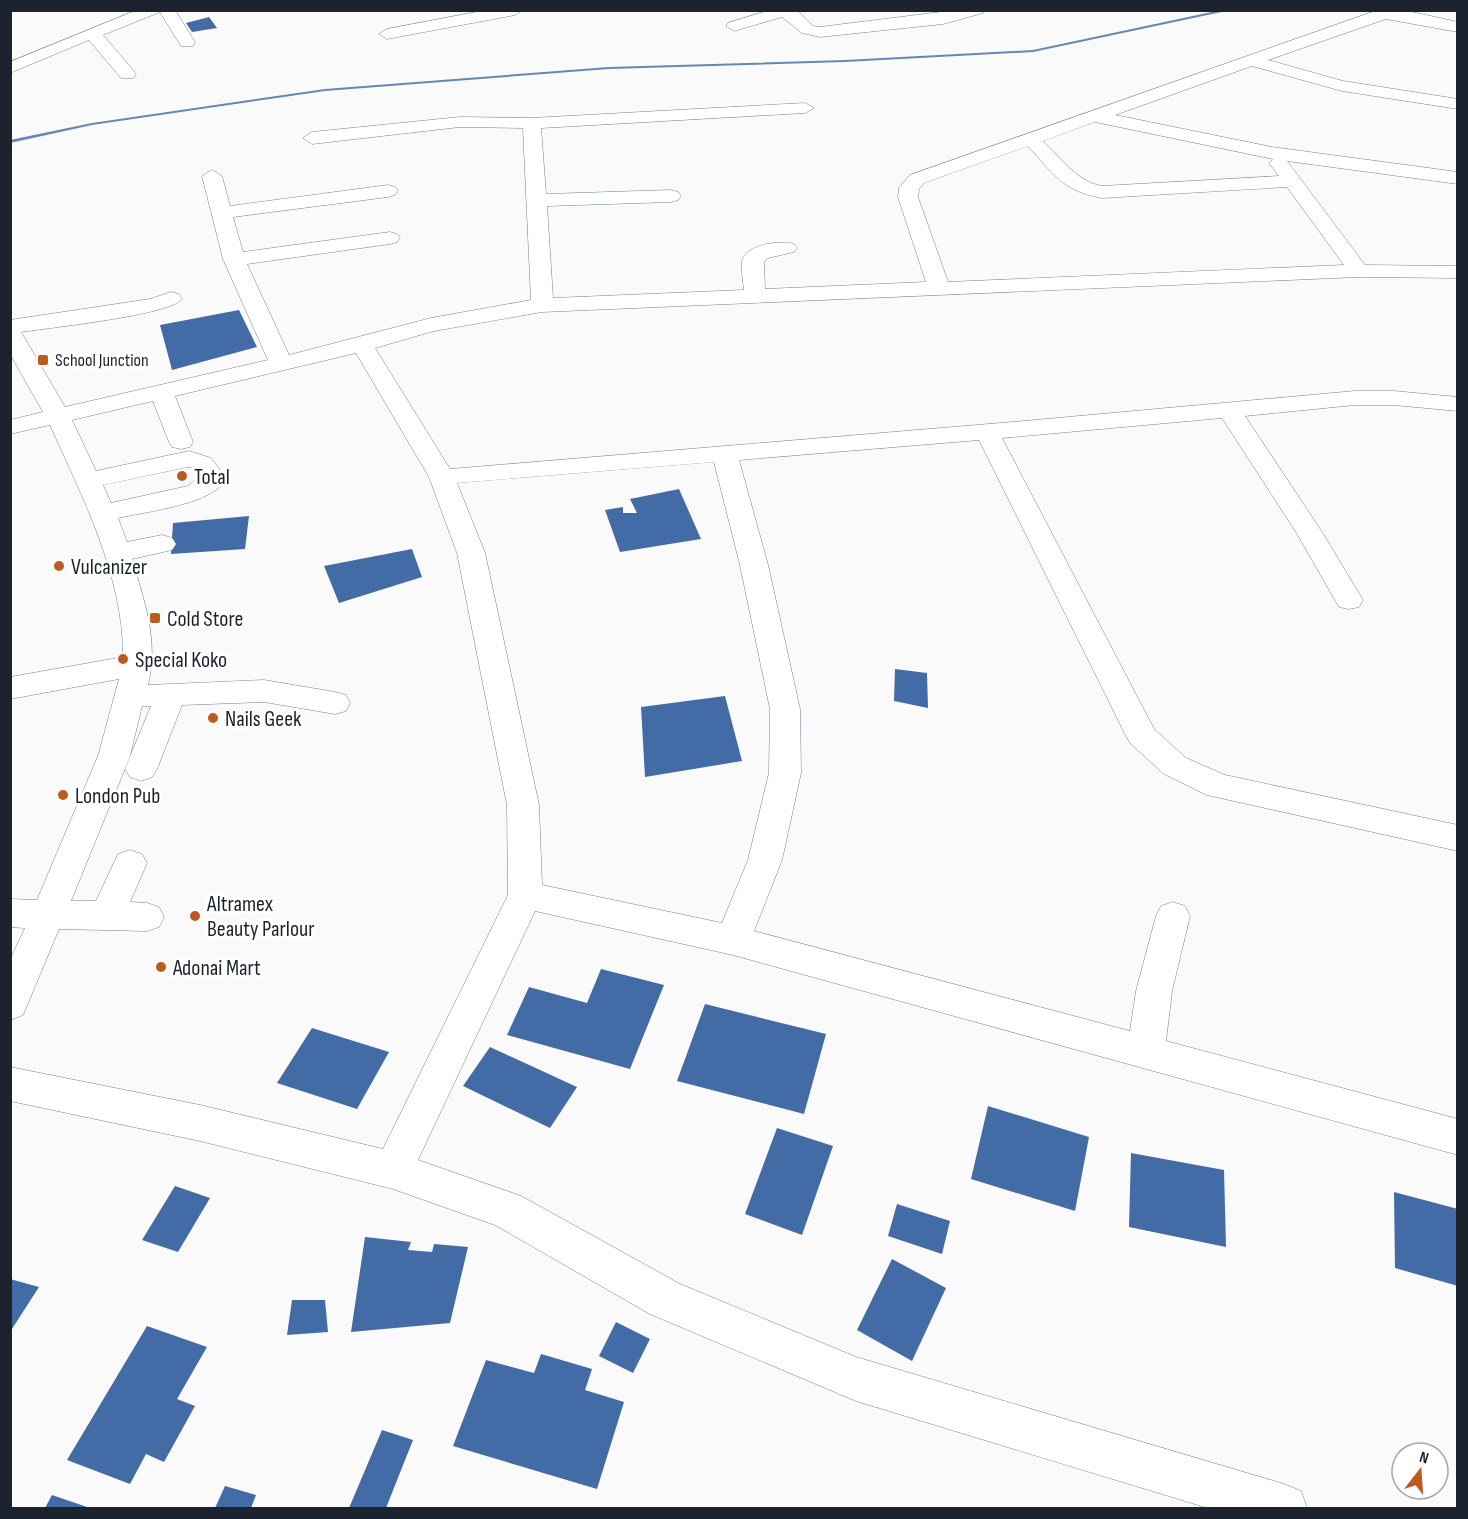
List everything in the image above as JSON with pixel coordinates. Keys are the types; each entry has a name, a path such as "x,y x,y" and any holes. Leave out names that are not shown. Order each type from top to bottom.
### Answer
{"street":[{"path":"10,68 153,10"},
{"path":"167,10 187,42"},
{"path":"387,34 515,10"},
{"path":"734,26 785,11 808,30 820,32 943,19 977,10"},
{"path":"939,288 908,197 909,188 917,179 1390,12 1458,27"},
{"path":"90,34 100,40 127,74"},
{"path":"1251,61 1342,86 1458,104"},
{"path":"312,138 385,128 460,122 532,123 805,108"},
{"path":"1096,117 1272,153 1458,178"},
{"path":"532,123 542,305"},
{"path":"1031,139 1074,183 1093,190 1292,181"},
{"path":"1272,153 1359,271"},
{"path":"212,176 234,259 281,363"},
{"path":"220,213 388,191"},
{"path":"536,200 670,196"},
{"path":"234,259 390,238"},
{"path":"754,296 753,260 761,253 787,248"},
{"path":"10,427 362,345 431,325 542,305 1359,271 1458,272"},
{"path":"10,327 154,305 171,299"},
{"path":"10,333 58,416 102,513 117,553 138,630 138,665 114,756 10,1004"},
{"path":"362,345 442,477 471,553 523,806 525,895 393,1170"},
{"path":"162,392 182,442"},
{"path":"442,477 988,434 1355,398 1394,398 1458,404"},
{"path":"1228,411 1309,532 1349,600"},
{"path":"988,434 1143,736 1175,766 1218,786 1458,838"},
{"path":"724,453 754,566 785,709 785,773 765,860 734,940"},
{"path":"87,481 189,459 202,463 212,477 211,482 197,492 102,513"},
{"path":"122,474 132,506"},
{"path":"117,553 162,544"},
{"path":"10,687 138,665"},
{"path":"130,696 264,691 335,703"},
{"path":"141,769 171,694"},
{"path":"107,915 130,863"},
{"path":"525,895 734,940 1458,1137"},
{"path":"10,912 147,916"},
{"path":"1146,1053 1154,991 1173,916"},
{"path":"10,1084 200,1124 393,1170 507,1210 665,1299 856,1379 1284,1509"}],"building":[{"path":"209,17 217,28 192,32 186,23"},
{"path":"239,310 257,347 172,370 160,325"},
{"path":"679,489 701,539 620,552 605,510 623,507 623,513 637,513 630,499"},
{"path":"249,516 245,549 171,554 173,523"},
{"path":"412,549 422,577 339,603 324,566"},
{"path":"895,669 927,673 928,708 894,701"},
{"path":"725,696 742,761 645,777 641,707"},
{"path":"601,969 664,985 630,1069 507,1035 529,987 587,1003"},
{"path":"705,1004 826,1034 804,1114 677,1081"},
{"path":"312,1028 389,1052 357,1109 277,1083"},
{"path":"490,1047 577,1087 550,1128 463,1086"},
{"path":"988,1106 1089,1137 1075,1211 971,1179"},
{"path":"777,1128 833,1146 802,1235 745,1214"},
{"path":"1131,1153 1224,1170 1226,1247 1129,1227"},
{"path":"175,1186 210,1198 178,1252 142,1240"},
{"path":"1394,1192 1458,1209 1458,1286 1395,1268"},
{"path":"897,1204 950,1221 942,1254 888,1236"},
{"path":"365,1237 411,1242 408,1250 432,1252 434,1244 468,1247 450,1323 351,1332"},
{"path":"892,1259 946,1288 912,1361 857,1330"},
{"path":"10,1279 39,1287 10,1332"},
{"path":"292,1300 325,1300 328,1332 287,1335"},
{"path":"616,1322 650,1339 633,1373 599,1356"},
{"path":"147,1326 207,1347 177,1399 195,1406 164,1462 146,1454 130,1484 67,1460"},
{"path":"541,1354 592,1369 585,1390 624,1402 597,1489 453,1446 486,1360 534,1373"},
{"path":"382,1430 413,1440 386,1508 349,1508"},
{"path":"225,1486 256,1495 251,1508 215,1508"},
{"path":"52,1495 90,1508 45,1508"}],"waterway":[{"path":"10,142 92,124 325,90 609,68 845,61 1033,51 1229,10"}],"place":[{"name":"School Junction","path":"43,360"},
{"name":"Total","path":"182,476"},
{"name":"Vulcanizer","path":"59,566"},
{"name":"Cold Store","path":"155,618"},
{"name":"Special Koko","path":"123,659"},
{"name":"Nails Geek","path":"213,718"},
{"name":"London Pub","path":"63,795"},
{"name":"Altramex Beauty Parlour","path":"195,916"},
{"name":"Adonai Mart","path":"161,967"}]}
